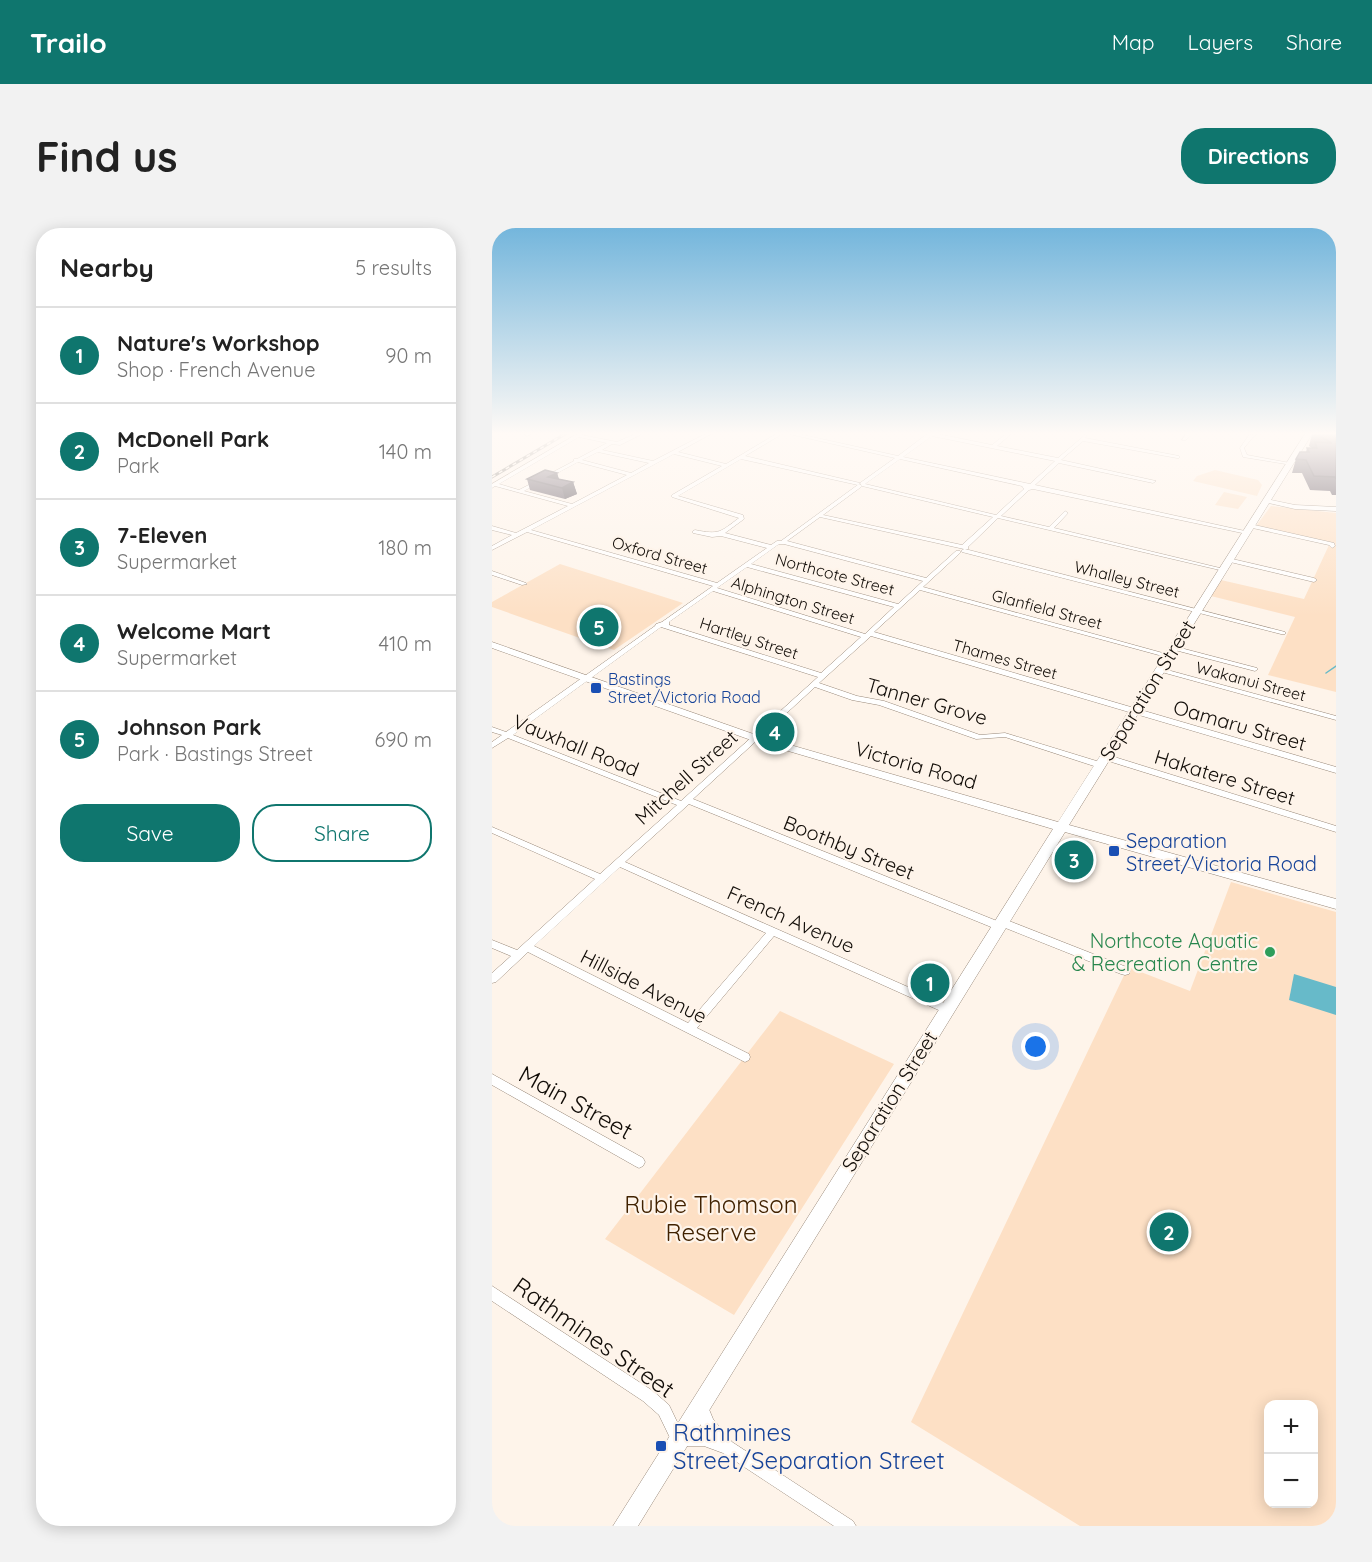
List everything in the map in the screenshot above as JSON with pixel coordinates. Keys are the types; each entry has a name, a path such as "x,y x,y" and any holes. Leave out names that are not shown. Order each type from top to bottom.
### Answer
{"street":[{"path":"533,495 573,506"},
{"path":"492,548 594,495"},
{"path":"675,495 675,498 741,516 742,519 721,534"},
{"path":"492,746 846,495"},
{"path":"904,495 1222,570"},
{"name":"Mitchell Street","path":"492,979 1021,495"},
{"path":"1064,495 1233,531 1248,529 1332,544"},
{"name":"Separation Street","path":"625,1526 700,1402 1270,495"},
{"path":"1266,501 1295,507 1336,509"},
{"name":"Whalley Street","path":"820,513 1283,633"},
{"path":"1050,530 1065,513"},
{"path":"492,528 516,535"},
{"name":"Oxford Street","path":"526,530 715,587"},
{"path":"695,532 721,534 771,548"},
{"path":"782,541 927,580"},
{"path":"1228,560 1314,580"},
{"name":"Northcote Street","path":"748,564 899,606"},
{"path":"492,573 525,584"},
{"name":"Alphington Street","path":"715,587 868,635"},
{"name":"Glanfield Street","path":"919,588 1171,652 1255,669"},
{"name":"Hartley Street","path":"663,625 823,676"},
{"name":"Thames Street","path":"868,635 1134,711"},
{"name":"Victoria Road","path":"492,645 755,738 1336,904"},
{"name":"Wakanui Street","path":"1160,670 1336,718"},
{"name":"Tanner Grove","path":"814,684 855,698 882,703 979,737 1005,735 1103,761"},
{"name":"Oamaru Street","path":"1134,711 1336,770"},
{"name":"Vauxhall Road","path":"492,729 684,802"},
{"name":"Hakatere Street","path":"1103,761 1336,829"},
{"name":"Boothby Street","path":"684,802 1125,971"},
{"path":"492,830 602,879"},
{"name":"French Avenue","path":"619,862 947,1009"},
{"path":"690,1029 773,931"},
{"path":"492,944 518,955"},
{"name":"Hillside Avenue","path":"527,947 745,1057"},
{"name":"Main Street","path":"492,1079 639,1162"},
{"name":"Rathmines Street","path":"492,1293 648,1396 664,1410 678,1439 704,1439 727,1447 848,1526"},
{"name":"Rathmines Street","path":"700,1402 706,1424 727,1447"}],"green space":[{"path":"1222,495 1247,497 1238,509 1215,505"},
{"path":"1271,506 1336,513 1336,692 1268,675 1295,617 1211,596 1221,580 1304,599 1329,545 1333,546 1335,543 1256,526"},
{"path":"560,564 683,603 614,650 492,607 492,602"},
{"path":"1231,882 1336,912 1336,1526 1080,1526 911,1422 1128,967 1190,991"},
{"name":"Rubie Thomson Reserve","path":"780,1011 894,1064 734,1315 605,1239"}],"water":[{"path":"1294,974 1336,987 1336,1015 1289,1000"}],"waterway":[{"path":"1326,673 1336,666"}],"place":[{"name":"Johnson Park","path":"599,627"},
{"name":"Bastings Street/Victoria Road","path":"596,688"},
{"name":"Welcome Mart","path":"775,732"},
{"name":"Separation Street/Victoria Road","path":"1114,851"},
{"name":"7-Eleven","path":"1074,860"},
{"name":"Northcote Aquatic & Recreation Centre","path":"1270,952"},
{"name":"Nature's Workshop","path":"930,983"},
{"name":"McDonell Park","path":"1169,1232"},
{"name":"Rathmines Street/Separation Street","path":"661,1446"}]}
